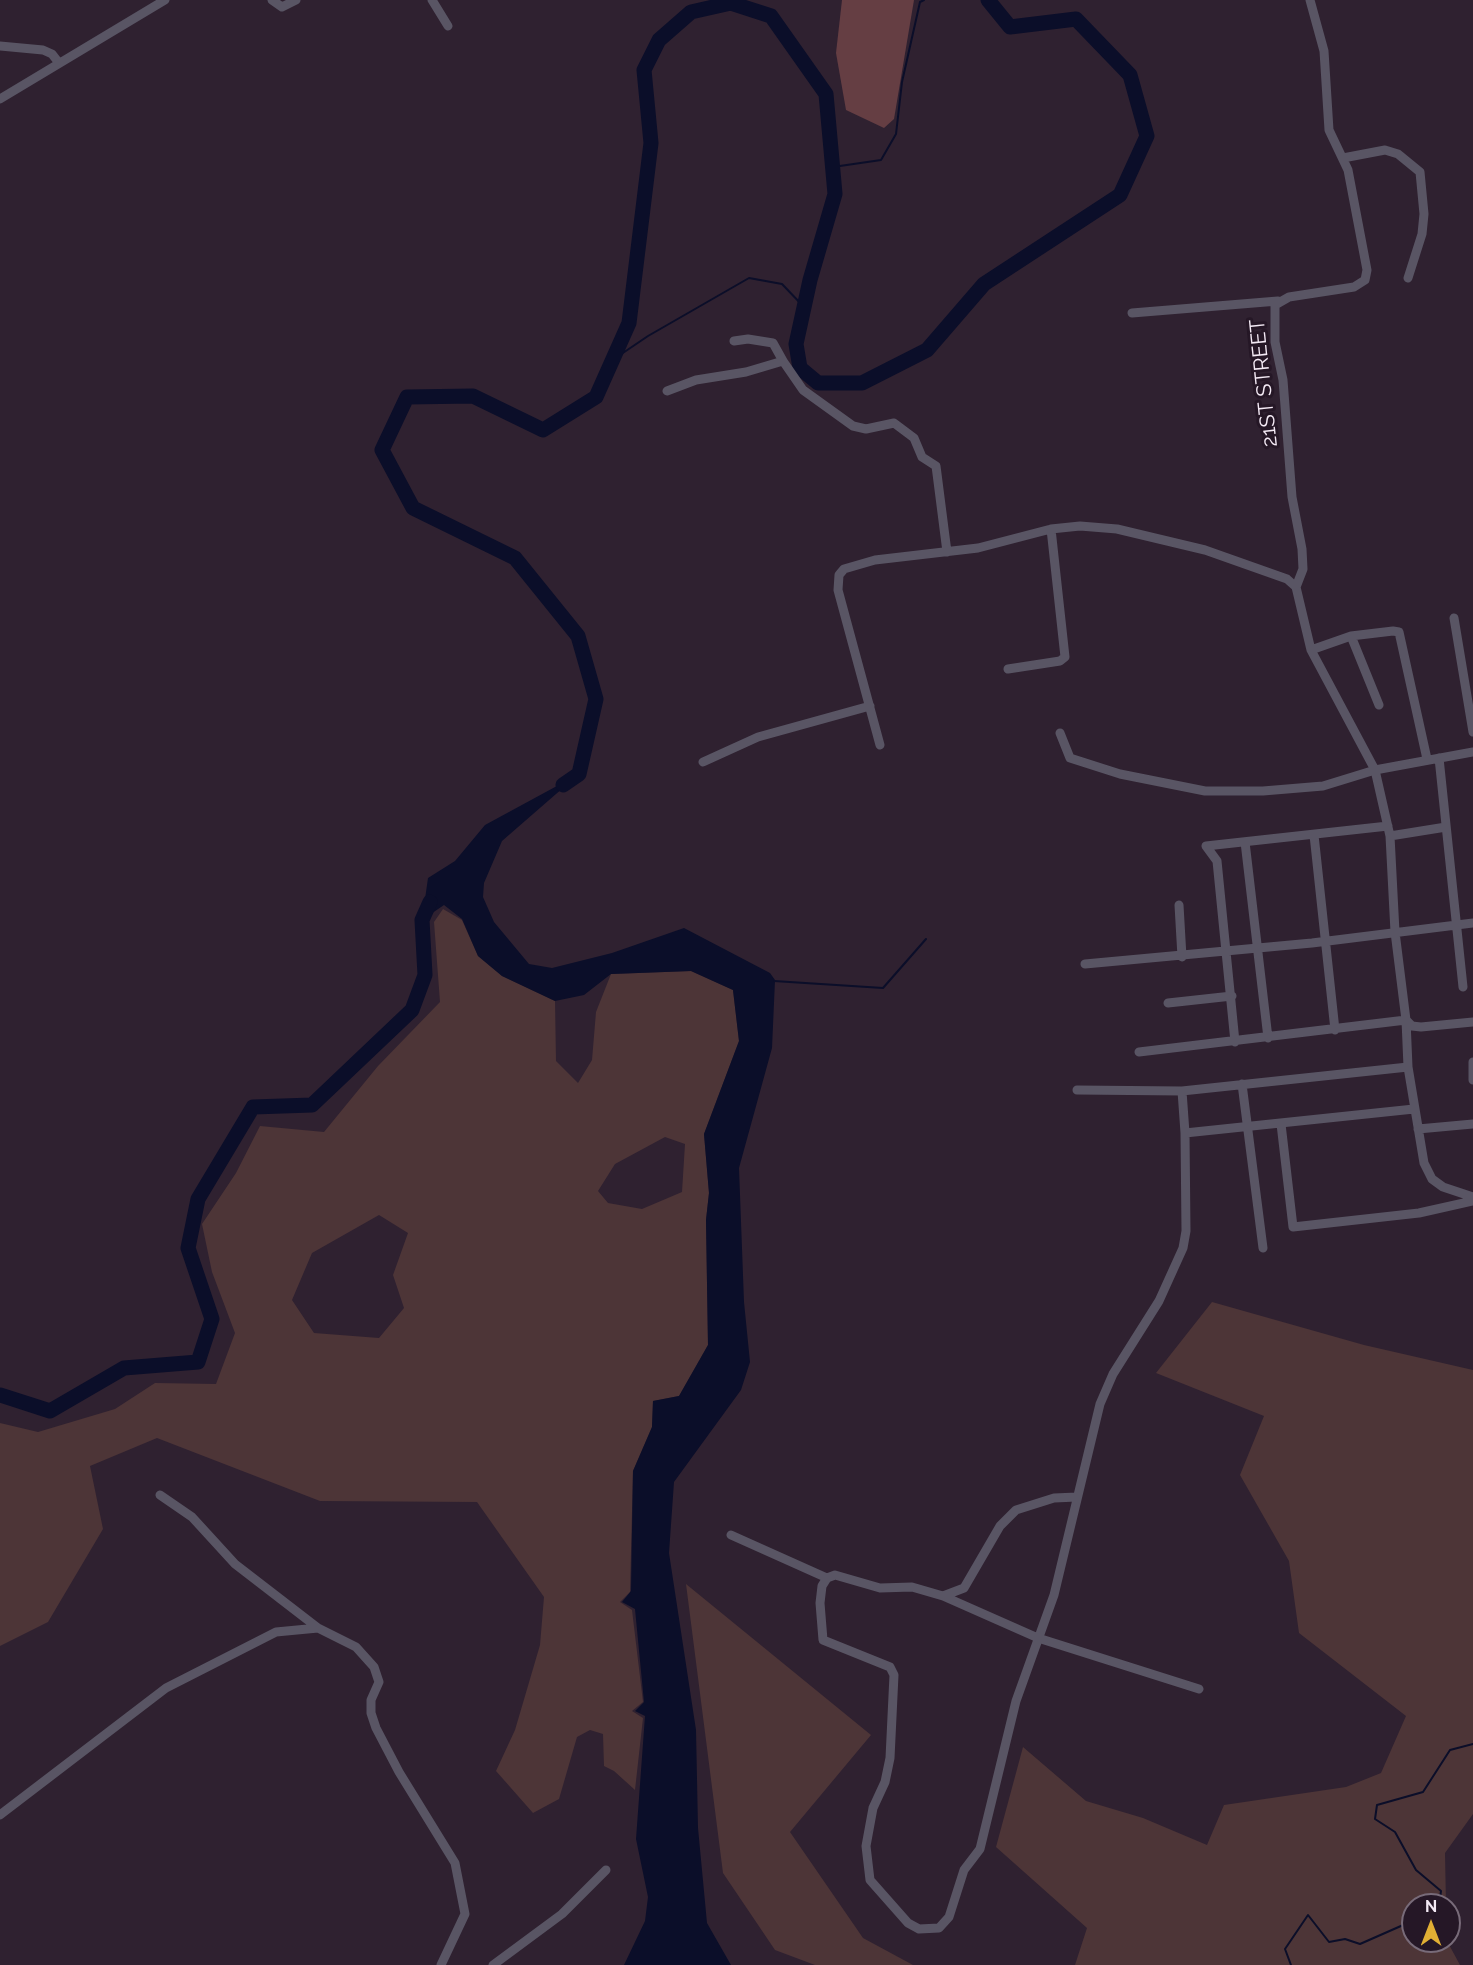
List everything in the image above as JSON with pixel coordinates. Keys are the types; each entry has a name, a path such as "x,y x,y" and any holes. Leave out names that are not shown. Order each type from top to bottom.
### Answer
{"street":[{"path":"0,99 165,0"},
{"path":"272,0 282,7 296,0"},
{"path":"432,0 448,26"},
{"name":"21ST STREET","path":"1296,587 1303,569 1302,549 1292,497 1283,380 1275,342 1274,311 1278,301 1354,287 1365,280 1367,270 1348,170 1329,130 1324,51 1310,0"},
{"path":"0,46 43,50 51,54 59,63"},
{"path":"1343,159 1385,150 1398,154 1420,172 1424,214 1422,234 1408,278"},
{"path":"1132,313 1278,301"},
{"path":"734,341 748,339 773,343 803,390 853,426 866,429 894,423 914,438 922,457 936,466 946,552"},
{"path":"667,391 696,380 746,372 783,361"},
{"path":"880,745 841,605 838,590 839,575 844,569 875,560 978,548 1052,529 1080,526 1117,529 1205,550 1287,579 1296,587 1311,650 1375,770 1389,831 1395,932 1406,1020 1408,1067 1424,1163 1432,1179 1453,1192 1473,1199"},
{"path":"1008,669 1060,661 1065,657 1052,529"},
{"path":"1454,618 1473,732"},
{"path":"1311,650 1351,636 1399,632 1427,759"},
{"path":"1351,636 1379,705"},
{"path":"703,762 758,737 870,706"},
{"path":"1060,733 1070,758 1120,774 1205,791 1263,791 1323,786 1375,770 1473,752"},
{"path":"1439,758 1463,987"},
{"path":"1235,1042 1217,861 1206,846 1314,835 1446,827"},
{"path":"1314,835 1335,1030"},
{"path":"1245,842 1268,1038"},
{"path":"1179,905 1182,957"},
{"path":"1085,964 1257,949 1473,922"},
{"path":"1168,1004 1232,996"},
{"path":"1406,1020 1412,1026 1421,1027 1473,1022"},
{"path":"1138,1052 1406,1020"},
{"path":"1473,1062 1473,1080"},
{"path":"1077,1090 1182,1091 1408,1067"},
{"path":"1242,1084 1263,1248"},
{"path":"826,1578 822,1586 820,1603 823,1640 893,1671 891,1749 885,1782 873,1808 866,1859 870,1880 898,1914 919,1929 939,1928 945,1924 958,1897 964,1870 980,1849 1016,1701 1054,1595 1100,1404 1113,1374 1159,1301 1183,1248 1186,1230 1182,1091"},
{"path":"1185,1133 1414,1109"},
{"path":"1281,1124 1293,1227 1419,1213 1473,1199"},
{"path":"1418,1129 1473,1124"},
{"path":"160,1496 192,1517 235,1564 318,1628 356,1647 374,1667 379,1682 371,1701 371,1713 376,1728 399,1772 455,1863 465,1914 441,1965"},
{"path":"943,1596 964,1588 1000,1526 1016,1510 1054,1498 1077,1497"},
{"path":"731,1534 826,1578 836,1575 880,1588 912,1587 943,1596 1038,1638 1199,1689"},
{"path":"0,1815 133,1712 175,1683 276,1632 318,1628"},
{"path":"493,1965 562,1914 606,1870"}],"shaded area":[{"path":"842,0 914,0 894,119 884,128 846,110 836,53"},
{"path":"443,909 462,920 478,956 502,976 555,1001 556,1061 578,1083 592,1060 596,1012 611,974 691,971 733,990 739,1041 704,1134 709,1193 706,1220 708,1345 679,1396 653,1401 652,1427 633,1471 630,1592 620,1602 632,1610 643,1702 632,1711 643,1718 635,1790 614,1771 604,1766 603,1734 590,1730 577,1737 559,1799 533,1813 496,1771 515,1730 540,1645 544,1597 477,1502 320,1501 157,1438 90,1466 103,1529 48,1622 0,1646 0,1423 38,1432 115,1409 155,1383 216,1384 235,1333 212,1272 202,1224 236,1173 260,1126 324,1132 378,1066 440,1002 434,922","holes":["665,1137 685,1144 682,1192 642,1209 608,1203 598,1191 615,1164","379,1215 408,1233 393,1275 404,1308 379,1338 314,1333 292,1300 312,1253"]},
{"path":"1212,1302 1364,1345 1473,1370 1473,1814 1445,1853 1446,1893 1401,1893 1401,1953 1454,1953 1460,1965 1075,1965 1087,1928 996,1847 1023,1747 1086,1801 1143,1818 1207,1845 1224,1805 1346,1787 1381,1773 1406,1716 1299,1633 1289,1561 1240,1475 1264,1416 1156,1373"},
{"path":"686,1584 871,1735 790,1832 863,1938 913,1965 815,1965 775,1950 723,1873"}],"water":[{"path":"579,774 502,841 484,883 483,897 494,922 529,964 552,968 612,953 684,928 770,973 775,980 772,1048 739,1168 744,1302 750,1362 741,1390 674,1482 669,1553 696,1730 698,1828 707,1923 731,1965 624,1965 645,1921 648,1897 636,1839 645,1716 635,1711 644,1702 635,1609 622,1602 631,1591 633,1471 652,1427 653,1401 679,1396 708,1345 706,1220 709,1193 704,1134 739,1041 733,990 691,971 611,974 584,995 555,1001 502,976 478,956 462,919 444,905 422,920 428,878 455,861 485,825"}],"waterway":[{"path":"833,167 881,160 896,134 902,82 920,2 924,0"},
{"path":"563,785 579,774 596,699 578,636 515,558 413,508 382,450 407,397 473,396 543,430 596,397 629,323 651,143 644,70 659,40 691,12 731,3 771,16 826,94 835,194 810,280 796,344 800,368 818,383 862,383 927,350 984,284 1120,195 1147,136 1130,75 1076,19 1010,27 988,0"},
{"path":"614,359 648,336 749,278 782,284 804,307"},
{"path":"0,1395 50,1411 124,1368 198,1362 212,1319 188,1248 198,1199 253,1107 312,1105 412,1010 425,975 422,920 430,902"},
{"path":"774,981 883,988 926,939"},
{"path":"1441,1893 1416,1870 1395,1832 1375,1819 1377,1805 1423,1792 1450,1750 1473,1744"},
{"path":"1291,1965 1285,1949 1308,1915 1329,1942 1345,1939 1360,1944 1401,1926"}]}
